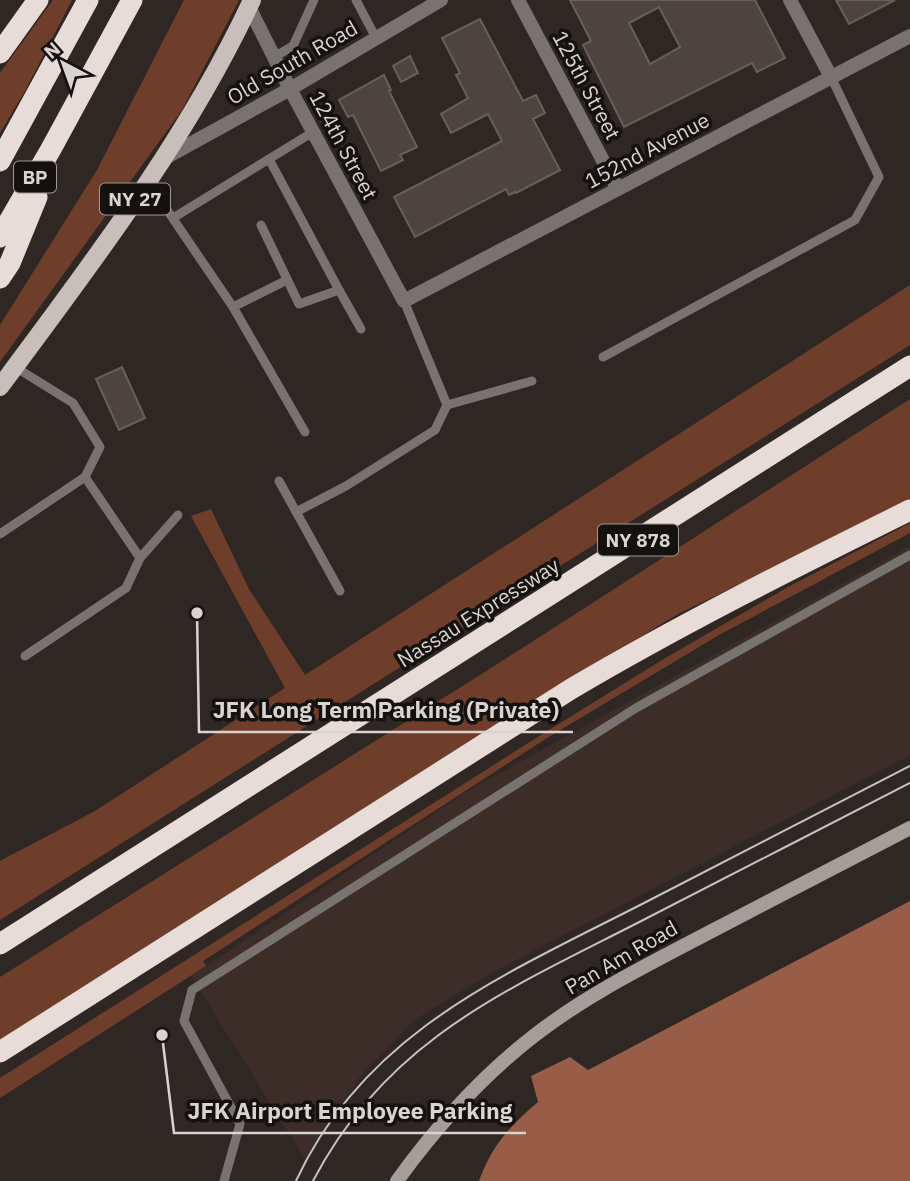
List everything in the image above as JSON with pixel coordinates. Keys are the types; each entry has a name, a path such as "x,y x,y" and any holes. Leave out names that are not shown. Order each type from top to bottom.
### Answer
{"highway":[{"path":"0,53 38,0"},
{"name":"BP","path":"0,161 88,0"},
{"name":"BP","path":"0,237 132,0"},
{"path":"0,278 9,263 69,116"},
{"name":"Nassau Expressway","path":"0,944 910,366"},
{"path":"0,1052 570,689 751,589 910,510"}],"main road":[{"name":"NY 27","path":"0,387 162,159 211,84 250,4"}],"street":[{"name":"Old South Road","path":"162,159 290,89 441,0"},
{"name":"125th Street","path":"518,0 618,189"},
{"path":"790,0 831,77"},
{"name":"124th Street","path":"250,4 290,89 404,301"},
{"name":"152nd Avenue","path":"404,301 910,36"},
{"name":"Pan Am Road","path":"397,1181 446,1119 471,1093 511,1055 563,1016 637,970 910,828"}],"lane":[{"path":"274,57 293,46 314,0"},
{"path":"356,0 376,38"},
{"path":"603,357 855,220 879,177 831,77"},
{"path":"173,218 313,132"},
{"path":"269,159 361,328"},
{"path":"141,189 163,204 173,218 233,307 305,432"},
{"path":"261,225 299,304 339,290"},
{"path":"233,307 287,280"},
{"path":"296,512 346,486 435,430 447,405 404,301"},
{"path":"0,534 85,477 100,447 74,403 15,367"},
{"path":"447,405 533,381"},
{"path":"85,477 140,558"},
{"path":"279,481 340,591"},
{"path":"25,656 126,588 140,558 178,515"},
{"path":"224,1181 240,1124 184,1021 192,990 636,708 910,555"}],"shaded area":[{"path":"53,0 72,0 0,133 0,73"},
{"path":"184,0 239,0 182,110 0,362 0,325 97,170"},
{"path":"910,285 910,345 0,920 0,861 95,811 285,688 191,516 211,509 249,589 305,675"},
{"path":"910,399 910,502 678,614 511,715 0,1040 0,977 488,670"},
{"path":"910,523 910,533 719,635 547,738 203,961 206,966 0,1098 0,1078 544,733 788,587"},
{"path":"910,546 910,755 495,971 414,1020 359,1078 305,1159 191,976 473,788"},
{"path":"910,901 910,1181 479,1181 503,1137 538,1102 531,1076 570,1057 588,1070"}],"building":[{"path":"570,0 755,0 785,58 757,72 752,63 624,127 583,45 591,41","holes":["659,7 680,47 650,64 629,23"]},
{"path":"836,0 895,0 849,24"},
{"path":"480,19 523,101 536,95 545,113 533,119 560,170 516,193 509,195 506,189 415,237 394,197 502,141 488,114 451,133 441,114 468,98 456,75 460,73 442,38"},
{"path":"410,56 418,73 401,82 393,66"},
{"path":"384,75 391,90 389,91 417,147 400,155 403,160 381,171 353,115 348,117 339,100"},
{"path":"122,367 145,418 119,430 96,379"}],"tram line":[{"path":"296,1181 325,1129 360,1084 401,1046 445,1012 543,954 910,766"},
{"path":"313,1181 343,1131 378,1088 417,1052 459,1021 551,967 910,783"}],"place":[{"name":"JFK Long Term Parking (Private)","path":"197,613"},
{"name":"JFK Airport Employee Parking","path":"162,1035"}]}
